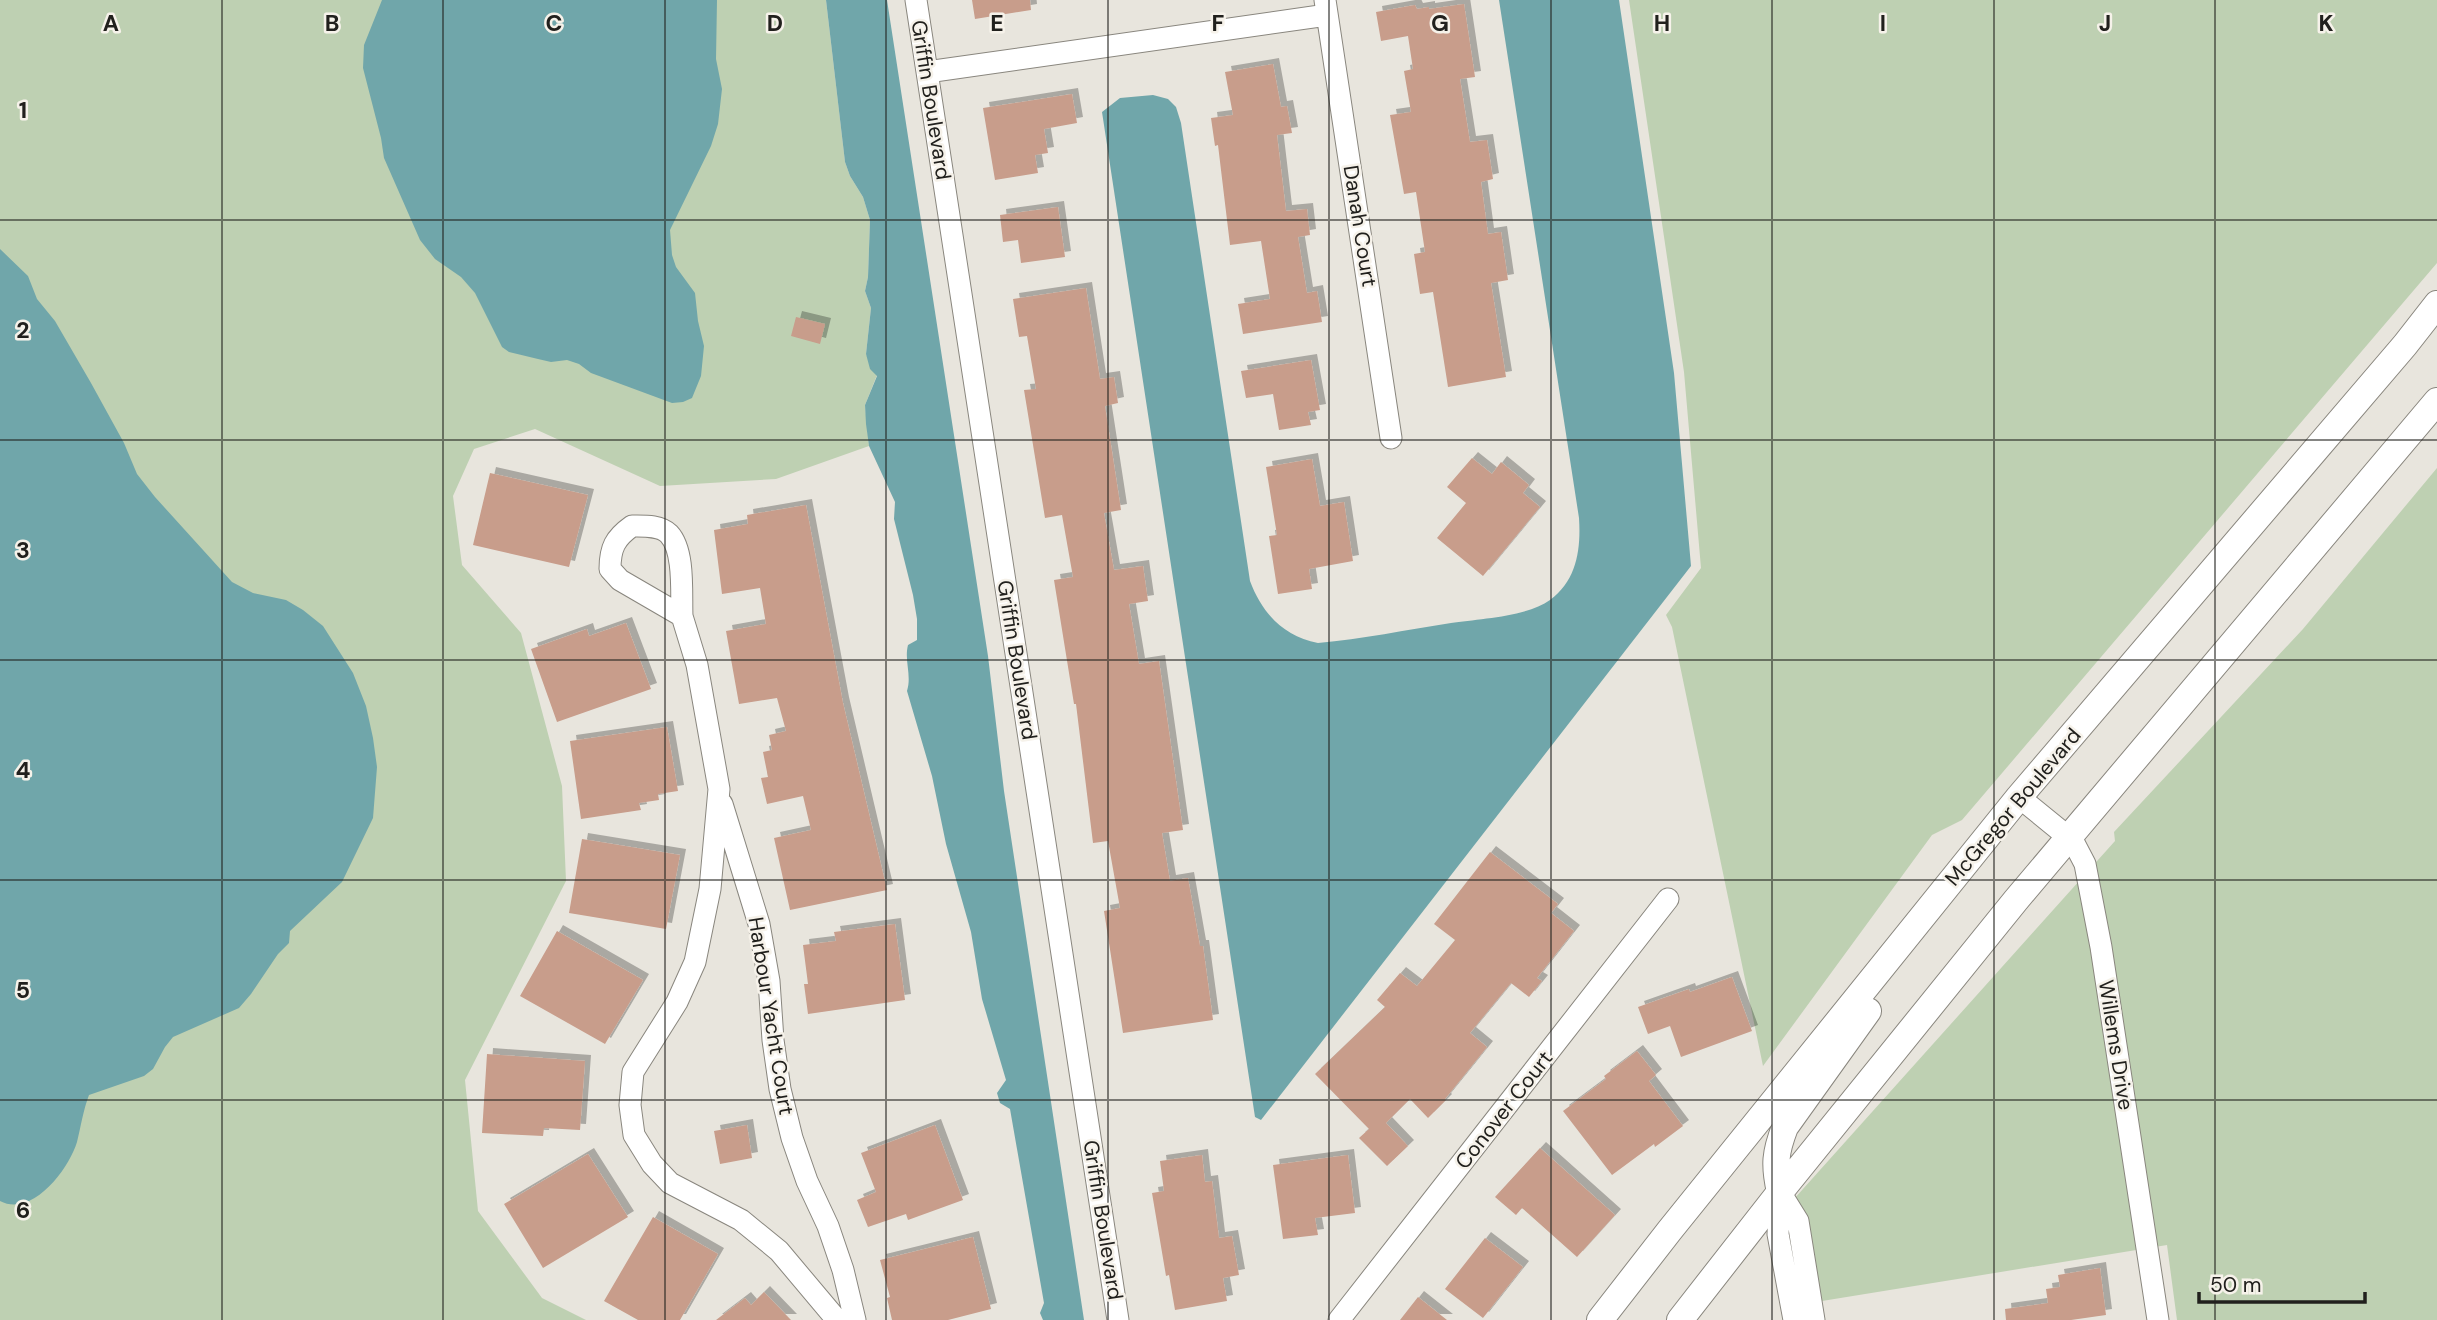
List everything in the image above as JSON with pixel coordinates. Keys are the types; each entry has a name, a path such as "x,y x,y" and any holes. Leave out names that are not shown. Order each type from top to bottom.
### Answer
{"main road":[{"name":"McGregor Boulevard","path":"1601,1320 2019,797 2396,356 2437,304"},
{"path":"1681,1320 1780,1192 2069,837 2437,401"},
{"path":"1780,1192 1775,1167 1779,1142 1785,1127 1899,969 1909,933"}],"street":[{"name":"Griffin Boulevard","path":"916,0 1118,1320"},
{"name":"Danah Court","path":"927,72 1326,7 1391,438"},
{"name":"Harbour Yacht Court","path":"682,616 697,665 719,789 759,924 769,981 780,1088 792,1138 807,1181 828,1226 843,1270 855,1320"},
{"name":"Harbour Yacht Court","path":"719,789 710,889 695,962 677,1002 633,1072 630,1105 634,1135 652,1164 670,1183 741,1220 779,1251 837,1320"},
{"name":"Willems Drive","path":"2019,797 2069,837 2085,864 2101,947 2158,1320"},
{"name":"Conover Court","path":"1339,1320 1668,899"},
{"path":"1780,1192 1778,1234 1794,1320"},
{"path":"1780,1192 1798,1221 1814,1320"}],"green space":[{"path":"0,0 826,0 845,162 863,197 870,220 865,291 871,308 866,354 877,375 865,405 869,446 776,479 660,486 535,429 474,449 453,496 462,565 521,633 562,786 566,881 465,1080 478,1211 542,1298 586,1320 0,1320"},
{"path":"1629,0 2437,0 2437,263 1962,820 1932,835 1763,1066 1672,627 1666,615 1701,568 1684,372"},
{"path":"2437,468 2437,1320 2177,1320 2167,1245 1822,1301 1794,1199 2115,841 2114,832 2303,629"}],"water":[{"path":"382,0 717,0 716,59 722,89 718,124 711,146 670,230 676,267 695,293 704,346 701,376 692,398 672,403 591,373 579,364 567,360 551,362 509,352 502,347 475,293 461,277 435,259 420,240 384,158 363,68 364,45"},
{"path":"826,0 887,0 988,656 1004,791 1084,1320 1043,1320 1040,1313 1044,1303 1010,1109 1000,1103 997,1093 1006,1080 982,999 971,932 946,844 932,776 907,691 907,651 908,645 917,640 917,619 894,519 895,502 869,446 865,405 877,376 870,369 866,354 871,308 865,291 870,220 863,197 845,162"},
{"path":"1499,0 1619,0 1674,373 1691,566 1261,1120 1255,1117 1102,112 1120,98 1153,95 1168,99 1176,107 1181,123 1250,581 1268,613 1294,635 1318,643 1529,610 1550,600 1572,573 1578,552 1579,518"},
{"path":"0,249 28,276 37,299 55,321 91,383 124,443 137,474 155,497 232,582 253,593 286,600 323,626 353,673 366,706 377,767 373,818 342,882 290,931 289,943 278,954 251,994 239,1008 173,1037 153,1069 144,1076 89,1095 73,1153 58,1177 36,1197 24,1203 12,1204 0,1201"}],"building":[{"path":"972,0 1030,0 1031,10 975,19"},
{"path":"1464,4 1475,77 1460,79 1470,142 1487,140 1493,179 1481,182 1488,234 1501,232 1508,280 1491,283 1506,377 1448,387 1433,292 1420,294 1414,254 1425,252 1416,192 1404,194 1390,115 1411,112 1404,71 1413,69 1408,36 1381,41 1376,12 1415,5 1417,9 1429,9"},
{"path":"1273,64 1281,107 1287,106 1292,133 1277,135 1286,211 1307,209 1310,235 1298,237 1307,293 1317,291 1322,322 1243,334 1238,304 1270,299 1261,241 1230,245 1218,145 1215,146 1211,118 1233,115 1225,72"},
{"path":"1072,94 1077,123 1044,129 1048,153 1035,155 1038,173 995,180 983,108"},
{"path":"1058,207 1065,257 1021,263 1018,240 1003,242 1000,215"},
{"path":"1086,288 1100,379 1114,377 1118,403 1105,406 1121,510 1104,513 1114,570 1143,566 1148,601 1129,604 1139,664 1159,661 1183,830 1162,833 1170,881 1188,878 1200,946 1203,946 1213,1020 1123,1033 1104,911 1120,908 1108,841 1093,843 1076,704 1054,580 1073,577 1062,515 1045,518 1024,390 1036,389 1027,336 1019,337 1013,299"},
{"path":"796,317 825,324 820,344 791,336"},
{"path":"1311,360 1320,410 1308,412 1311,425 1279,430 1273,394 1246,398 1241,371"},
{"path":"1472,458 1492,474 1501,462 1529,485 1523,493 1540,507 1483,576 1437,538 1466,503 1447,487"},
{"path":"1312,459 1320,506 1344,502 1353,561 1309,569 1312,589 1278,594 1269,536 1277,535 1266,467"},
{"path":"490,473 588,495 569,567 473,545"},
{"path":"806,505 843,703 887,890 790,910 774,838 811,830 803,796 767,804 761,778 768,777 763,752 772,750 769,735 786,731 777,698 739,704 726,631 766,624 760,588 722,594 714,530 748,524 747,515"},
{"path":"626,623 651,689 557,722 531,649 587,629 589,636"},
{"path":"667,727 678,791 658,794 659,800 639,803 641,810 581,819 570,741"},
{"path":"582,839 680,855 666,929 569,913"},
{"path":"1490,852 1558,904 1551,913 1574,931 1537,978 1542,981 1529,997 1511,983 1470,1033 1487,1047 1446,1100 1428,1118 1410,1099 1386,1123 1408,1146 1387,1166 1359,1138 1369,1129 1315,1074 1385,1007 1377,1000 1400,973 1417,986 1455,940 1434,924"},
{"path":"895,924 905,1000 808,1014 804,984 808,984 803,945 836,941 834,932"},
{"path":"557,931 643,980 605,1044 520,996"},
{"path":"1732,977 1752,1031 1681,1057 1670,1026 1648,1034 1638,1007"},
{"path":"1637,1051 1656,1075 1649,1081 1683,1126 1612,1175 1563,1111 1606,1079 1604,1076"},
{"path":"487,1054 585,1061 580,1130 544,1128 543,1136 482,1133"},
{"path":"747,1125 752,1158 720,1164 714,1131"},
{"path":"935,1125 963,1200 908,1220 906,1214 868,1227 857,1200 876,1192 861,1153"},
{"path":"1540,1148 1615,1215 1577,1257 1522,1208 1516,1215 1495,1197"},
{"path":"588,1154 628,1217 543,1268 504,1204"},
{"path":"1202,1155 1205,1182 1212,1181 1219,1238 1232,1236 1239,1275 1223,1278 1227,1301 1175,1310 1169,1275 1166,1276 1152,1193 1164,1191 1160,1161"},
{"path":"1348,1155 1355,1213 1315,1218 1318,1235 1283,1239 1273,1165"},
{"path":"653,1217 718,1254 680,1320 638,1320 604,1301"},
{"path":"973,1237 991,1309 948,1320 892,1320 887,1298 890,1297 880,1260"},
{"path":"1485,1238 1523,1267 1483,1318 1445,1289"},
{"path":"2100,1268 2106,1315 2071,1320 2006,1320 2005,1309 2048,1303 2046,1289 2060,1287 2058,1275"},
{"path":"764,1292 791,1320 716,1320 745,1298 751,1305"},
{"path":"1418,1297 1447,1320 1400,1320"}]}
